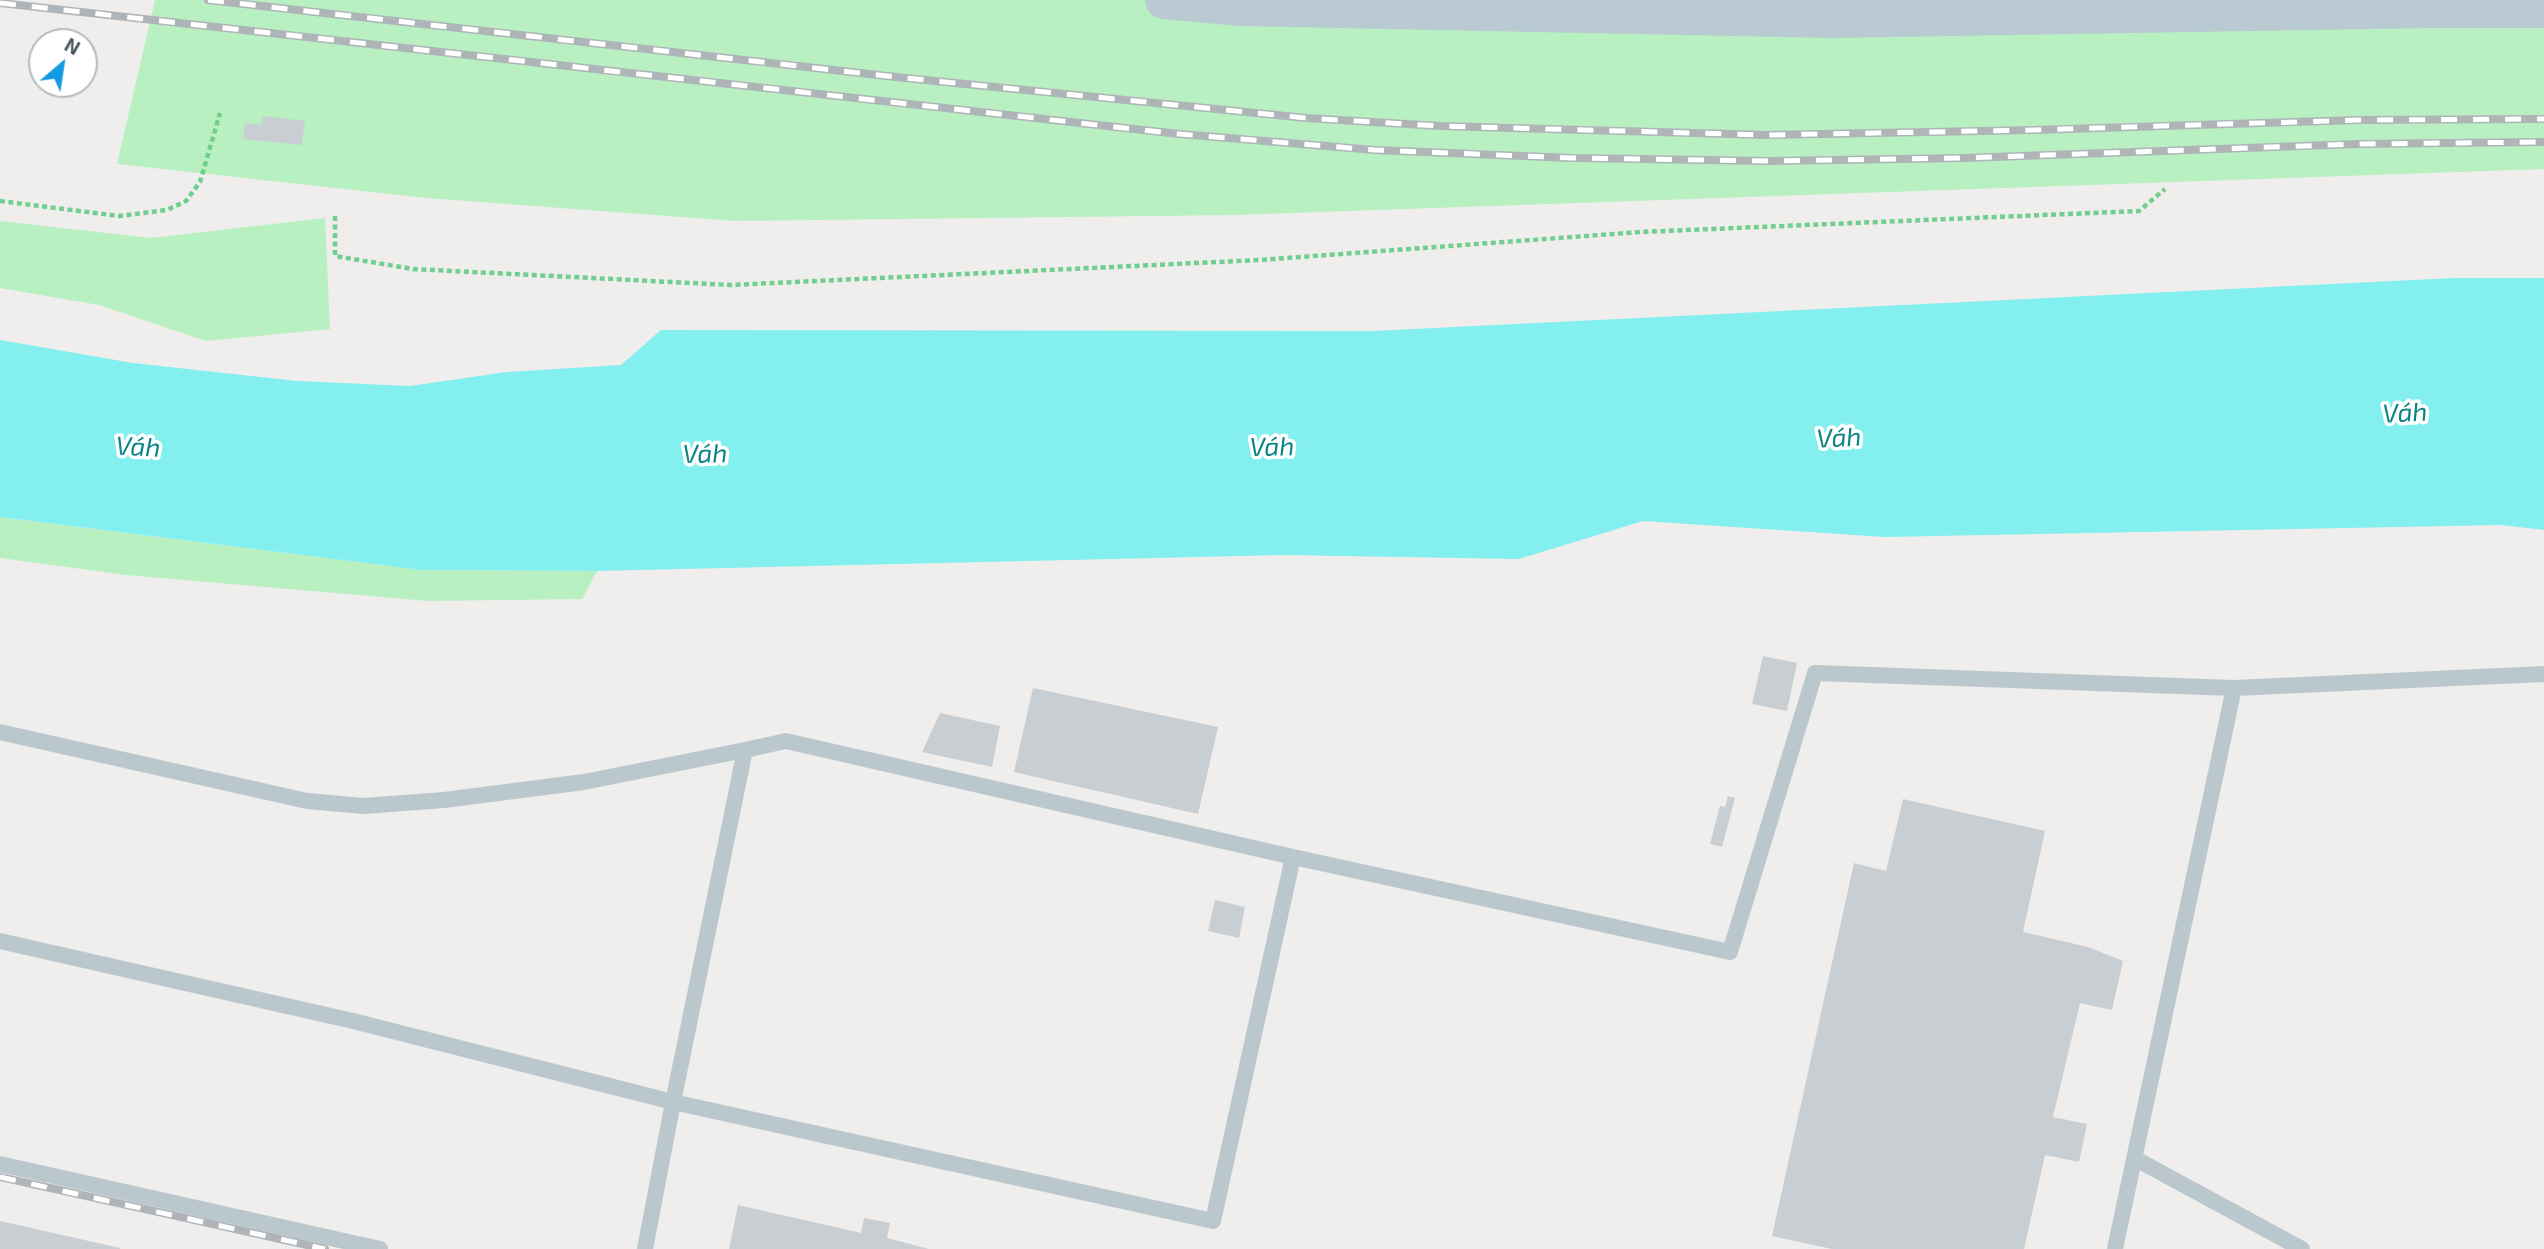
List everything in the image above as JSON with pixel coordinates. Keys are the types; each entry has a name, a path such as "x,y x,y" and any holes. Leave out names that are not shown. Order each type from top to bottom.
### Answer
{"street":[{"path":"1164,0 1240,7 1832,19 2544,9"}],"lane":[{"path":"0,732 307,801 364,806 444,800 584,782 786,741 1293,857 1730,952 1815,673 2234,688 2544,674"},
{"path":"2115,1249 2234,688"},
{"path":"645,1249 745,750"},
{"path":"0,941 353,1021 673,1102 1213,1221 1293,857"},
{"path":"2134,1158 2302,1249"},
{"path":"0,1164 380,1249"}],"path":[{"path":"0,201 119,216 167,210 187,201 200,182 219,113"},
{"path":"335,216 335,256 413,269 731,285 1260,260 1640,232 2139,211 2165,189"}],"green space":[{"path":"155,0 2544,0 2544,169 1236,215 735,221 426,198 117,164"},
{"path":"325,218 330,329 206,341 99,305 0,288 0,221 151,238"},
{"path":"0,517 421,570 597,571 582,599 428,601 126,575 0,558"}],"water":[{"name":"Váh","path":"2454,278 2544,278 2544,530 2501,525 1885,537 1643,521 1519,559 1283,555 597,571 421,570 0,517 0,340 133,363 297,381 410,386 507,372 621,365 661,330 1373,331"}],"building":[{"path":"263,116 305,121 302,145 243,139 245,123 262,125"},
{"path":"1763,656 1797,663 1787,711 1752,704"},
{"path":"1033,688 1218,727 1198,814 1014,772"},
{"path":"940,713 1000,726 992,767 922,752"},
{"path":"1728,796 1735,798 1722,847 1710,844 1720,806 1725,807"},
{"path":"1903,799 2045,831 2023,932 2088,947 2123,961 2112,1010 2080,1003 2053,1117 2087,1124 2079,1162 2045,1155 2024,1249 1832,1249 1772,1236 1854,863 1886,871"},
{"path":"1215,900 1245,907 1239,938 1208,931"},
{"path":"738,1205 861,1233 864,1218 890,1223 887,1238 929,1249 729,1249"},
{"path":"0,1221 120,1248 120,1249 0,1249"}],"railway":[{"path":"208,0 905,78 1306,118 1440,126 1766,135 2358,120 2544,119"},
{"path":"0,3 1179,134 1375,150 1572,158 1769,161 1965,158 2358,144 2544,142"},
{"path":"0,1177 325,1249"}]}
